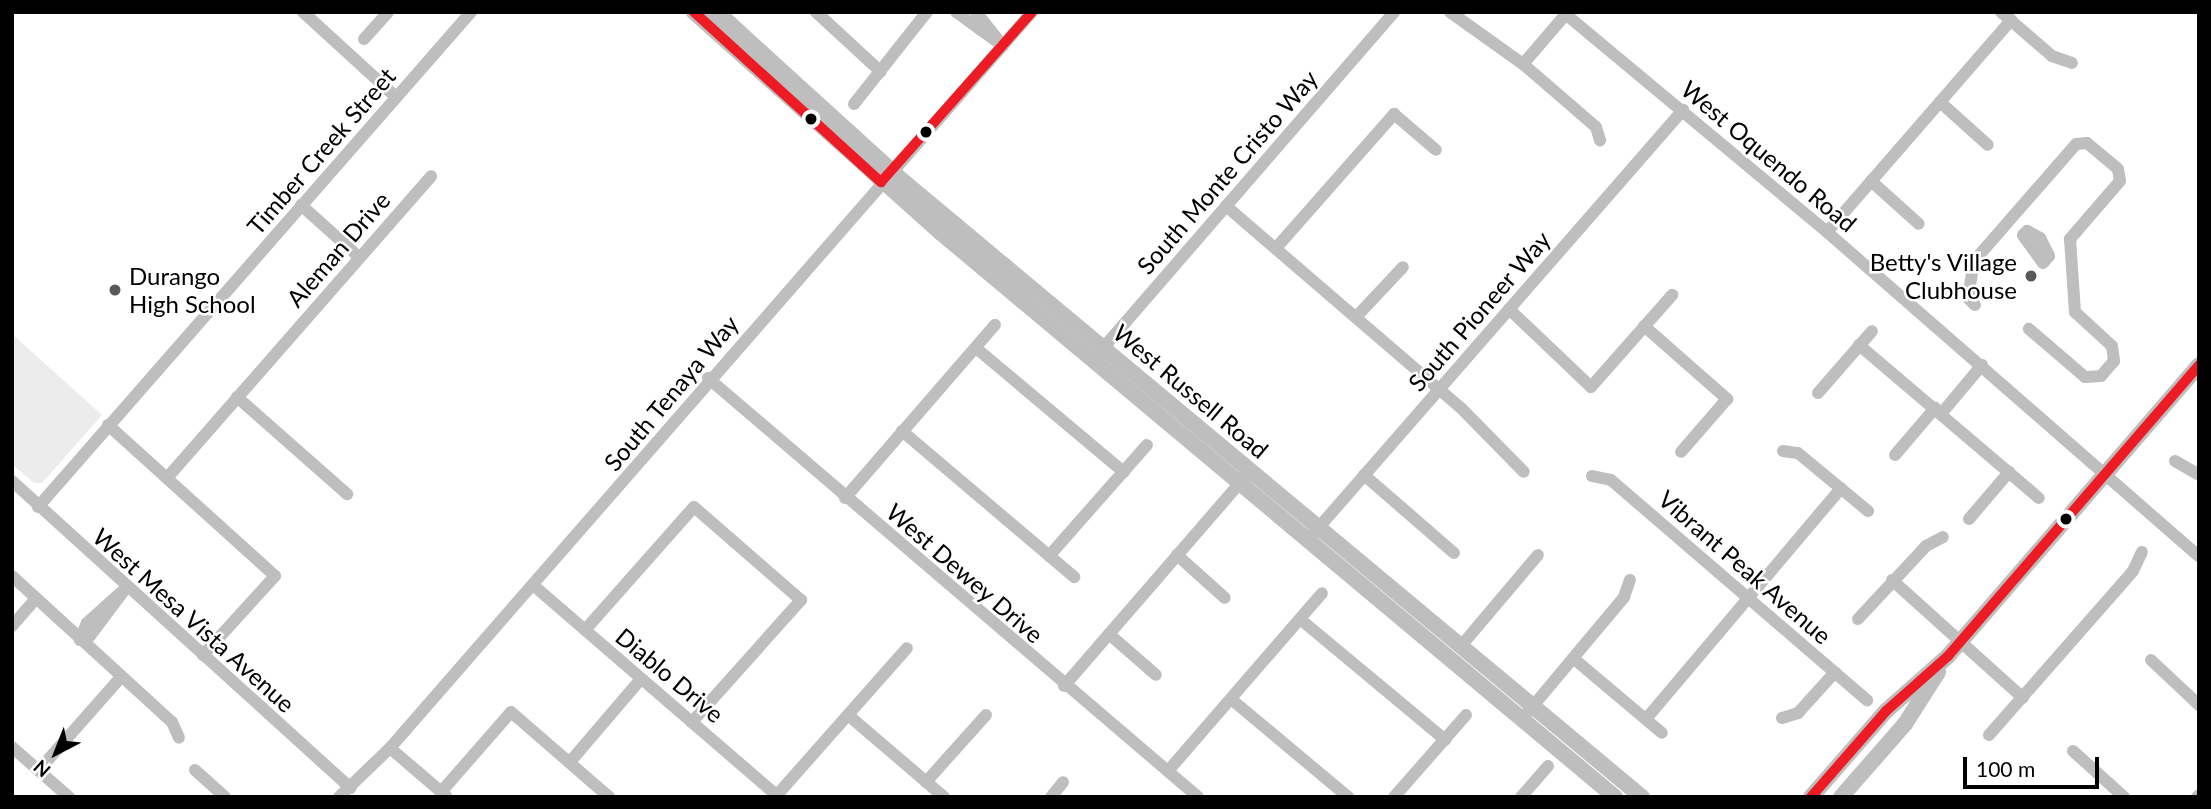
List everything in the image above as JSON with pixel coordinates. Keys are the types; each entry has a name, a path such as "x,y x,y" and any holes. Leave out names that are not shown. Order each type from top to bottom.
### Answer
{"main road":[{"name":"West Russell Road","path":"694,12 886,176 1528,712 1642,797"},
{"name":"West Russell Road","path":"717,12 886,176"},
{"path":"1811,797 1886,711 1948,656 2199,365"},
{"name":"West Russell Road","path":"1314,534 1461,646 1615,797"},
{"path":"1841,797 1905,724 1948,656"}],"street":[{"path":"303,12 396,97"},
{"path":"364,39 388,12"},
{"name":"Timber Creek Street","path":"38,508 471,12"},
{"path":"816,12 881,72"},
{"path":"854,104 927,12"},
{"path":"956,12 1003,46"},
{"path":"976,12 1003,46"},
{"name":"South Tenaya Way","path":"339,797 390,748 533,585 708,378 1032,12"},
{"name":"South Monte Cristo Way","path":"1098,353 1394,12"},
{"path":"1450,12 1523,64 1596,127 1600,140"},
{"path":"1523,64 1564,13"},
{"name":"West Oquendo Road","path":"1564,13 1827,232 2107,473 2199,556"},
{"path":"1827,232 1940,102 2006,16 2052,55 2072,63"},
{"path":"1940,102 1988,145"},
{"name":"South Pioneer Way","path":"1314,534 1683,110"},
{"path":"1276,248 1394,114 1436,150"},
{"path":"1975,305 1967,285 1974,261 2076,144 2087,143 2119,174 2068,247 2078,292 2075,312 2115,356 2095,378 2029,328"},
{"name":"Aleman Drive","path":"167,478 431,176"},
{"path":"1871,181 1919,224"},
{"path":"301,205 359,257"},
{"path":"1226,206 1439,388 1524,472"},
{"path":"1357,316 1403,267"},
{"path":"1509,309 1591,387 1672,295"},
{"path":"845,498 995,325"},
{"path":"1644,326 1727,399 1681,452"},
{"path":"1818,393 1872,331"},
{"path":"1859,345 2039,498"},
{"path":"975,348 1124,472"},
{"path":"1895,454 1982,365"},
{"name":"West Dewey Drive","path":"708,378 1064,686 1198,797"},
{"path":"237,397 346,494"},
{"path":"108,425 275,576 203,655"},
{"path":"902,431 1074,577"},
{"path":"1049,556 1147,445"},
{"path":"1783,451 1798,453 1868,511"},
{"path":"2175,461 2199,475"},
{"path":"1969,519 2009,472"},
{"path":"1364,475 1454,553"},
{"name":"Vibrant Peak Avenue","path":"1592,476 1611,480 1867,700"},
{"path":"1064,686 1245,477"},
{"name":"West Mesa Vista Avenue","path":"12,481 126,588 350,788"},
{"path":"1646,719 1841,488"},
{"path":"585,631 694,507 801,600 692,722"},
{"path":"1858,619 1892,580 1943,537"},
{"path":"1989,735 2133,571 2142,552"},
{"path":"1177,555 1225,598"},
{"path":"1461,646 1538,555"},
{"path":"12,576 35,600 172,722 179,738"},
{"path":"1528,712 1624,597 1630,580"},
{"path":"1892,580 1962,640 2022,698"},
{"name":"Diablo Drive","path":"533,585 778,796"},
{"path":"80,640 90,636 126,588"},
{"path":"1168,771 1322,593"},
{"path":"12,626 35,600"},
{"path":"1300,619 1445,740"},
{"path":"1109,634 1156,675"},
{"path":"778,796 907,648"},
{"path":"1573,659 1662,733"},
{"path":"2151,660 2199,705"},
{"path":"1782,718 1798,713 1835,672"},
{"path":"38,770 121,677"},
{"path":"570,762 641,679"},
{"path":"1231,698 1348,797"},
{"path":"390,748 443,794 512,712 610,797"},
{"path":"848,715 944,797"},
{"path":"926,782 985,715"},
{"path":"1394,797 1466,715"},
{"path":"12,747 69,797"},
{"path":"2073,751 2124,797"},
{"path":"1521,797 1548,766"},
{"path":"195,770 225,797"},
{"path":"1051,797 1063,782"}],"shaded area":[{"path":"12,334 102,415 42,483 34,483 12,464"}],"transit line":[{"path":"694,12 881,182 1032,12"},
{"path":"1811,797 1886,711 1948,656 2199,365"}],"place":[{"name":"Betty's Village Clubhouse","path":"2031,276"},
{"name":"Durango High School","path":"115,290"}]}
